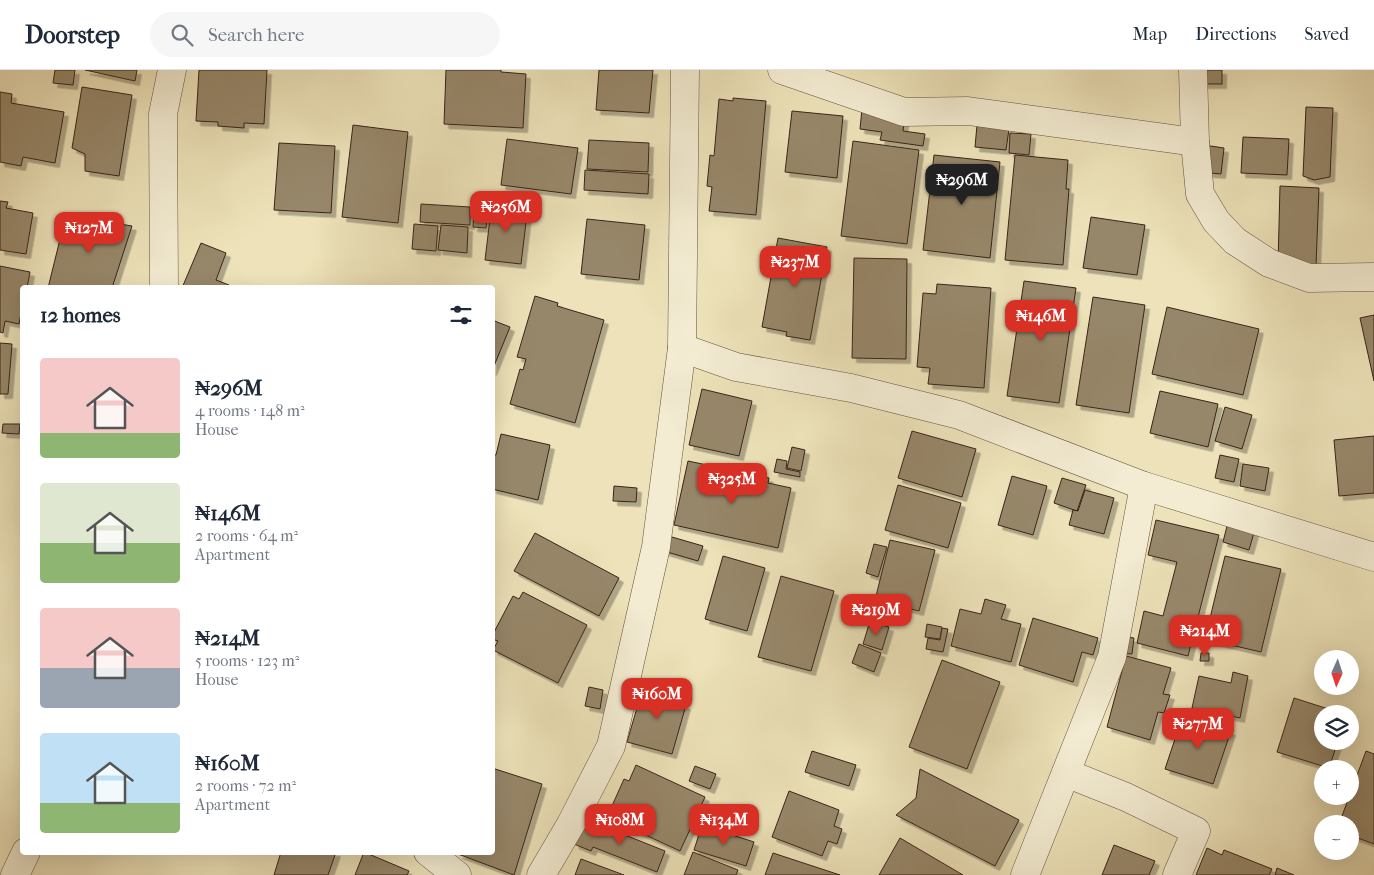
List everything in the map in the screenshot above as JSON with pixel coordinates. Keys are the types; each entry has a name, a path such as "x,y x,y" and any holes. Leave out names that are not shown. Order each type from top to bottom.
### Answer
{"street":[{"path":"164,285 163,114 172,70"},
{"path":"541,875 571,824 611,746 656,546 682,348 685,70"},
{"path":"782,70 904,112 968,111 1195,142"},
{"path":"1193,70 1195,142 1200,194 1216,221 1236,241 1269,263 1309,278 1374,277"},
{"path":"682,348 736,367 851,388 959,415 1144,486 1374,557"},
{"path":"1024,875 1112,657 1144,486"},
{"path":"1066,773 1126,797 1196,831 1177,875"},
{"path":"16,875 25,855"},
{"path":"432,855 457,875"}],"building":[{"path":"55,70 75,70 73,85 53,83"},
{"path":"85,70 137,70 135,81"},
{"path":"199,70 267,70 264,124 244,123 244,128 218,126 218,122 196,121"},
{"path":"446,70 501,70 501,72 526,74 523,128 444,124"},
{"path":"599,70 653,70 649,113 596,110"},
{"path":"1203,70 1222,70 1222,84 1203,84"},
{"path":"82,87 132,95 119,176 85,171 85,154 72,148"},
{"path":"0,92 12,94 11,103 64,112 55,163 23,157 21,166 0,162"},
{"path":"733,98 766,101 756,215 709,211 712,187 707,186 710,155 714,156 719,99 733,101"},
{"path":"1306,107 1333,108 1330,177 1314,180 1303,176"},
{"path":"862,109 905,115 903,131 925,134 923,146 880,140 882,132 860,129"},
{"path":"792,111 843,116 837,178 785,172"},
{"path":"353,125 408,132 398,223 342,217"},
{"path":"977,125 1009,129 1006,150 975,147"},
{"path":"1010,133 1031,134 1029,155 1009,153"},
{"path":"1243,137 1289,139 1287,175 1241,173"},
{"path":"507,139 578,148 571,194 501,185"},
{"path":"589,140 649,143 648,172 587,169"},
{"path":"853,141 919,150 907,244 841,236"},
{"path":"279,143 335,146 331,213 274,210"},
{"path":"1204,145 1224,148 1221,174 1200,172"},
{"path":"934,155 1000,162 990,258 923,250"},
{"path":"1015,155 1068,160 1066,189 1069,189 1063,265 1005,260"},
{"path":"585,170 649,174 648,194 584,190"},
{"path":"1280,186 1319,188 1316,266 1278,265"},
{"path":"475,200 489,201 486,228 473,227"},
{"path":"0,201 8,202 6,208 33,213 26,254 0,250"},
{"path":"492,202 528,206 521,264 485,260"},
{"path":"421,204 470,207 470,225 420,222"},
{"path":"66,215 132,226 113,285 49,285"},
{"path":"1091,217 1145,225 1137,275 1083,268"},
{"path":"587,219 645,225 639,280 581,274"},
{"path":"414,224 438,226 436,251 412,249"},
{"path":"441,225 468,227 467,253 438,250"},
{"path":"778,238 827,247 810,340 786,336 787,332 762,327"},
{"path":"201,243 226,253 216,280 229,285 183,285"},
{"path":"854,258 907,259 906,359 852,358"},
{"path":"0,266 30,272 28,285 20,285 19,324 5,321 3,333 0,332"},
{"path":"1024,281 1076,288 1059,403 1007,396"},
{"path":"937,284 991,288 984,388 928,384 930,368 917,367 923,293 936,294"},
{"path":"535,296 558,303 557,306 604,320 575,423 510,404 520,369 523,370 526,359 517,357"},
{"path":"1093,297 1145,305 1129,413 1076,405"},
{"path":"1167,307 1259,329 1243,395 1152,374"},
{"path":"1374,315 1374,381 1360,318"},
{"path":"495,321 510,327 495,364"},
{"path":"0,343 12,344 8,394 0,394"},
{"path":"702,389 752,401 739,456 689,445"},
{"path":"1160,391 1218,404 1208,447 1150,433"},
{"path":"1225,407 1252,415 1242,449 1215,441"},
{"path":"3,424 20,424 19,434 2,433"},
{"path":"912,431 976,449 962,497 898,478"},
{"path":"501,434 550,445 538,500 495,490 496,455"},
{"path":"1374,436 1374,493 1339,496 1334,440"},
{"path":"792,447 805,450 801,471 787,468"},
{"path":"1220,455 1239,459 1234,482 1215,478"},
{"path":"777,459 787,461 786,469 800,472 800,477 774,472"},
{"path":"688,461 769,478 768,483 791,488 778,548 674,525"},
{"path":"1243,464 1269,468 1265,491 1240,486"},
{"path":"1012,476 1047,486 1033,535 998,525"},
{"path":"1062,478 1086,485 1077,511 1054,503"},
{"path":"898,485 961,503 948,548 885,530"},
{"path":"614,486 637,488 636,502 613,501"},
{"path":"1085,490 1114,498 1104,534 1069,525 1073,510 1078,511"},
{"path":"1156,520 1219,535 1188,656 1137,643 1144,611 1163,616 1177,562 1148,555"},
{"path":"1228,522 1255,529 1249,550 1223,542"},
{"path":"535,533 619,578 599,616 514,571"},
{"path":"665,535 703,546 698,561 660,550"},
{"path":"890,540 935,550 919,611 875,600"},
{"path":"874,544 887,547 878,577 866,573"},
{"path":"723,556 765,568 747,631 705,619"},
{"path":"1225,556 1281,569 1261,652 1205,639"},
{"path":"781,576 834,591 811,671 758,657"},
{"path":"523,592 587,625 558,683 495,651 498,641 495,640 495,630 513,596 519,599"},
{"path":"985,599 1006,605 1001,619 1021,624 1011,662 951,646 960,609 981,614"},
{"path":"1033,618 1098,638 1093,655 1082,652 1073,682 1019,665"},
{"path":"870,621 889,627 882,650 863,644"},
{"path":"927,624 942,627 940,639 925,637"},
{"path":"942,628 948,629 943,652 926,649 928,638 940,640"},
{"path":"1119,636 1134,638 1132,654 1117,653"},
{"path":"859,644 881,653 874,672 852,663"},
{"path":"1201,653 1209,653 1209,661 1200,661"},
{"path":"1126,656 1171,668 1163,694 1170,695 1164,713 1158,712 1150,740 1107,727"},
{"path":"942,660 1000,682 967,769 909,747"},
{"path":"1233,672 1248,676 1240,718 1192,708 1199,676 1231,683"},
{"path":"644,684 671,691 669,700 686,705 672,754 627,742"},
{"path":"589,687 603,690 600,709 585,706"},
{"path":"1294,698 1316,705 1314,705 1314,750 1335,750 1332,760 1314,760 1314,763 1277,752"},
{"path":"1183,715 1231,731 1213,784 1165,769"},
{"path":"812,751 856,765 849,786 805,772"},
{"path":"1366,751 1374,754 1374,844 1359,838 1359,815 1342,815 1346,805 1359,805 1359,770"},
{"path":"636,765 705,797 680,851 607,817 624,779 629,781"},
{"path":"695,766 716,774 710,789 689,781"},
{"path":"495,769 542,784 514,875 461,855 495,855"},
{"path":"920,769 1019,820 995,866 896,815 916,798"},
{"path":"789,791 839,810 834,826 842,829 837,844 828,841 822,856 772,837"},
{"path":"595,823 665,851 657,872 593,847 591,851 574,844 582,824 593,828"},
{"path":"702,825 754,842 746,866 694,850"},
{"path":"900,838 963,875 879,875"},
{"path":"1114,845 1155,861 1149,875 1102,875"},
{"path":"1207,848 1222,855 1224,850 1272,869 1269,875 1196,875"},
{"path":"693,852 738,870 736,875 684,875"},
{"path":"773,853 840,875 765,875"},
{"path":"280,855 335,855 328,875 274,875"},
{"path":"363,855 371,855 409,871 407,875 355,875"},
{"path":"581,859 624,875 575,875"},
{"path":"1277,868 1294,875 1275,875"}]}
